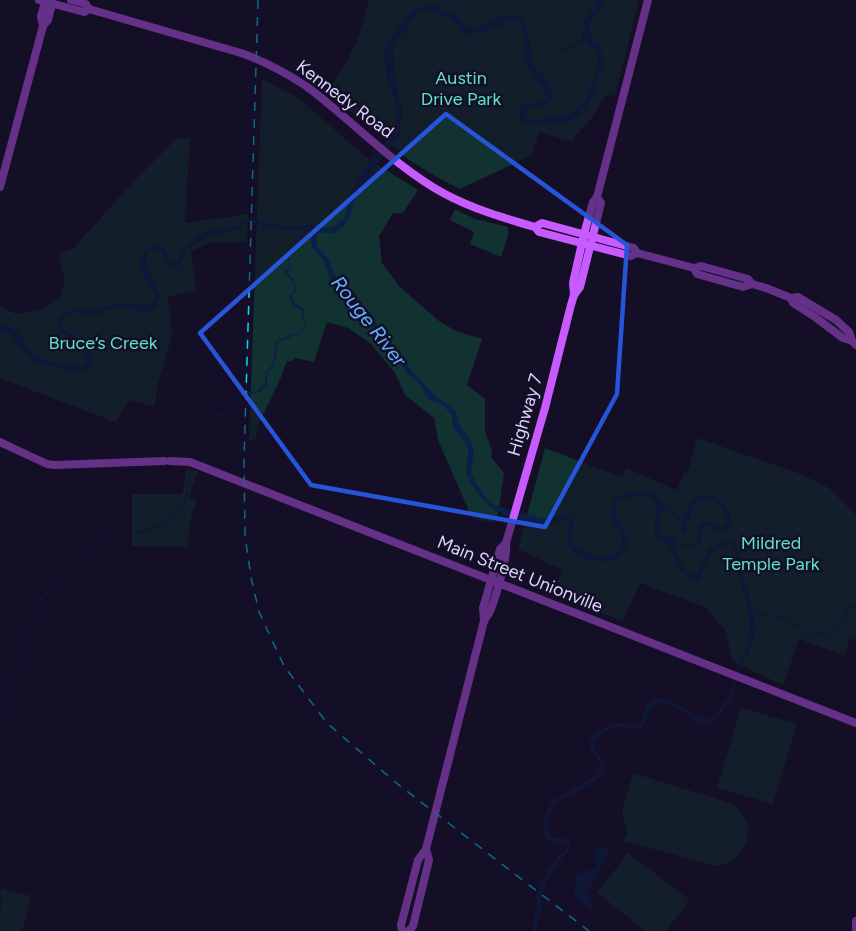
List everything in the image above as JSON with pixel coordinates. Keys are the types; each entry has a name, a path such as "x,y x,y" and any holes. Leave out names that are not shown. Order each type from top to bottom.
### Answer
{"main road":[{"name":"Kennedy Road","path":"71,0 86,4 89,9 257,59 306,86 419,177 457,200 537,230 588,240 631,256 638,253 694,268 697,274 743,287 752,284 791,298 798,297 831,316 849,332 854,343"},
{"name":"Highway 7","path":"402,931 400,925 418,860 426,849 484,621 483,608 495,581 500,549 506,543 543,417 574,295 580,287 588,240 601,203 597,197 648,0"},
{"name":"Kennedy Road","path":"45,2 84,12 89,9"},
{"path":"0,187 43,26 41,16 45,2"},
{"name":"Main Street Unionville","path":"0,442 47,464 55,465 167,461 195,464 856,723"},
{"name":"Highway 7","path":"409,931 413,926 429,860 426,849"},
{"path":"856,921 856,931"}],"highlighted area":[{"path":"446,114 627,245 617,394 545,527 311,485 200,333"}],"green space":[{"name":"Austin Drive Park","path":"368,0 639,0 615,96 606,95 588,123 575,136 573,142 539,132 532,155 460,189 409,160 328,92 358,37"},
{"path":"262,79 298,98 370,160 418,190 403,213 393,213 379,236 382,263 400,287 439,321 456,331 482,339 467,385 485,399 485,431 492,451 491,457 504,473 498,515 493,523 472,518 438,440 434,418 405,395 395,373 371,344 348,328 327,322 314,362 296,358 287,361 257,428 256,438 249,441"},
{"name":"Bruce’s Creek","path":"177,138 190,138 185,223 248,214 247,242 212,242 191,251 196,290 168,297 172,336 157,387 155,407 130,400 115,422 0,378 0,306 16,314 42,309 60,296 65,281 58,254 73,249 132,183"},
{"path":"455,209 475,219 508,227 508,236 501,257 470,244 474,232 450,220"},
{"name":"Mildred Temple Park","path":"697,438 798,473 828,487 856,515 856,641 849,638 845,656 799,639 783,685 733,662 725,630 705,607 640,583 623,621 553,595 562,570 518,549 545,448 623,478 626,468 677,490 685,471 688,471"},
{"path":"187,470 198,471 189,497 197,500 192,513 187,547 132,546 132,494 182,494"},
{"path":"741,708 797,724 773,804 717,788"},
{"path":"633,773 727,802 738,808 748,830 747,839 739,855 724,864 715,866 624,841 627,833 622,812"},
{"path":"628,853 690,900 666,931 646,931 597,893"},
{"path":"1,889 31,896 22,931 0,931"}],"water":[{"path":"596,0 604,0 601,10 590,23 590,31 592,41 599,43 606,63 590,100 584,110 571,120 540,125 520,120 518,108 525,103 541,102 547,95 528,66 519,21 512,20 486,32 468,34 462,32 458,25 449,18 434,11 420,13 393,46 394,73 402,110 400,135 359,189 349,220 333,233 319,232 316,241 317,247 328,258 338,283 353,293 360,306 372,314 381,332 394,349 403,355 408,367 437,398 456,411 459,424 470,439 473,448 472,475 490,503 546,519 560,514 567,515 574,524 572,539 575,546 584,552 611,556 620,549 623,542 622,536 614,525 611,514 612,504 617,497 626,492 637,491 653,494 663,505 658,532 663,536 673,538 680,561 691,573 694,575 699,572 708,550 726,541 732,542 742,560 741,571 753,609 755,630 751,648 741,667 731,700 713,722 704,725 678,709 659,703 639,728 614,728 606,731 596,741 594,749 604,762 603,771 592,783 555,805 548,820 547,828 553,838 564,838 570,842 571,849 547,880 541,900 538,931 532,931 534,908 539,889 552,865 568,846 566,843 550,842 545,838 543,827 546,815 552,801 595,776 602,764 591,749 590,743 594,735 602,729 621,723 640,724 647,705 656,699 664,699 704,718 711,719 728,698 737,667 747,647 751,629 738,573 737,557 730,545 717,548 710,556 699,579 694,581 678,567 667,544 656,539 654,499 646,497 630,497 618,503 616,514 627,537 627,544 619,557 606,561 583,558 571,550 567,539 569,525 564,520 543,525 495,511 481,497 467,475 467,446 453,429 452,415 442,404 427,397 418,382 407,374 401,363 381,344 365,315 354,307 345,293 331,282 324,261 312,247 311,239 314,229 307,230 298,242 295,251 298,238 305,228 287,231 249,222 236,230 206,237 188,250 177,268 168,264 160,252 151,250 147,254 147,268 159,293 157,304 153,309 144,312 120,308 95,315 73,313 61,321 62,328 81,340 90,356 92,363 82,371 58,368 35,361 23,351 8,332 0,332 0,326 8,326 20,335 33,352 41,358 59,364 83,366 86,364 86,357 72,338 57,328 57,320 74,308 94,309 116,304 151,304 155,293 140,268 140,258 145,249 158,245 165,249 169,261 176,263 182,251 201,233 235,226 249,219 287,227 307,225 329,228 335,226 344,218 351,192 359,177 386,140 395,134 397,109 387,82 384,53 386,43 405,18 420,7 438,5 442,10 456,14 465,25 476,28 504,16 521,16 535,66 553,90 549,102 528,109 525,112 526,118 540,120 572,113 588,93 598,64 595,49 587,43 586,39 582,41 584,21 594,8"},
{"path":"295,251 289,259 291,268 286,272 292,278 295,286 296,292 292,296 293,299 304,310 307,324 298,334 278,342 274,364 266,374 268,385 260,392 241,395 257,391 265,384 265,372 273,362 276,341 299,332 306,324 302,318 302,310 292,306 290,296 295,287 284,273 284,270 289,269 288,254"},
{"path":"713,495 727,508 730,514 730,525 726,529 717,531 706,526 701,531 699,544 693,547 680,546 690,545 697,541 697,529 700,524 708,521 722,526 727,522 727,516 717,501 701,500 693,507 685,533 682,533 684,515 690,502 697,496"},
{"path":"600,847 607,849 609,854 587,892 594,905 592,909 580,902 573,891 576,886 575,879 579,873 593,870 597,865 593,852"}],"waterway":[{"path":"438,5 439,0"},
{"path":"559,52 582,41"},
{"path":"200,420 206,414 222,415 233,400 242,394"},
{"path":"137,533 167,522 179,512 186,498 190,473"},
{"path":"662,508 671,512 683,523"},
{"path":"75,561 89,547 111,541"},
{"path":"0,714 36,608 59,579"},
{"path":"752,609 797,625 809,637 819,632 827,636 831,634 841,625 848,608 850,606 856,608"}],"railway":[{"path":"258,0 244,459 245,536 259,612 284,666 327,723 395,782 589,931"}],"water label":[{"name":"Rouge River","path":"369,321"}]}
